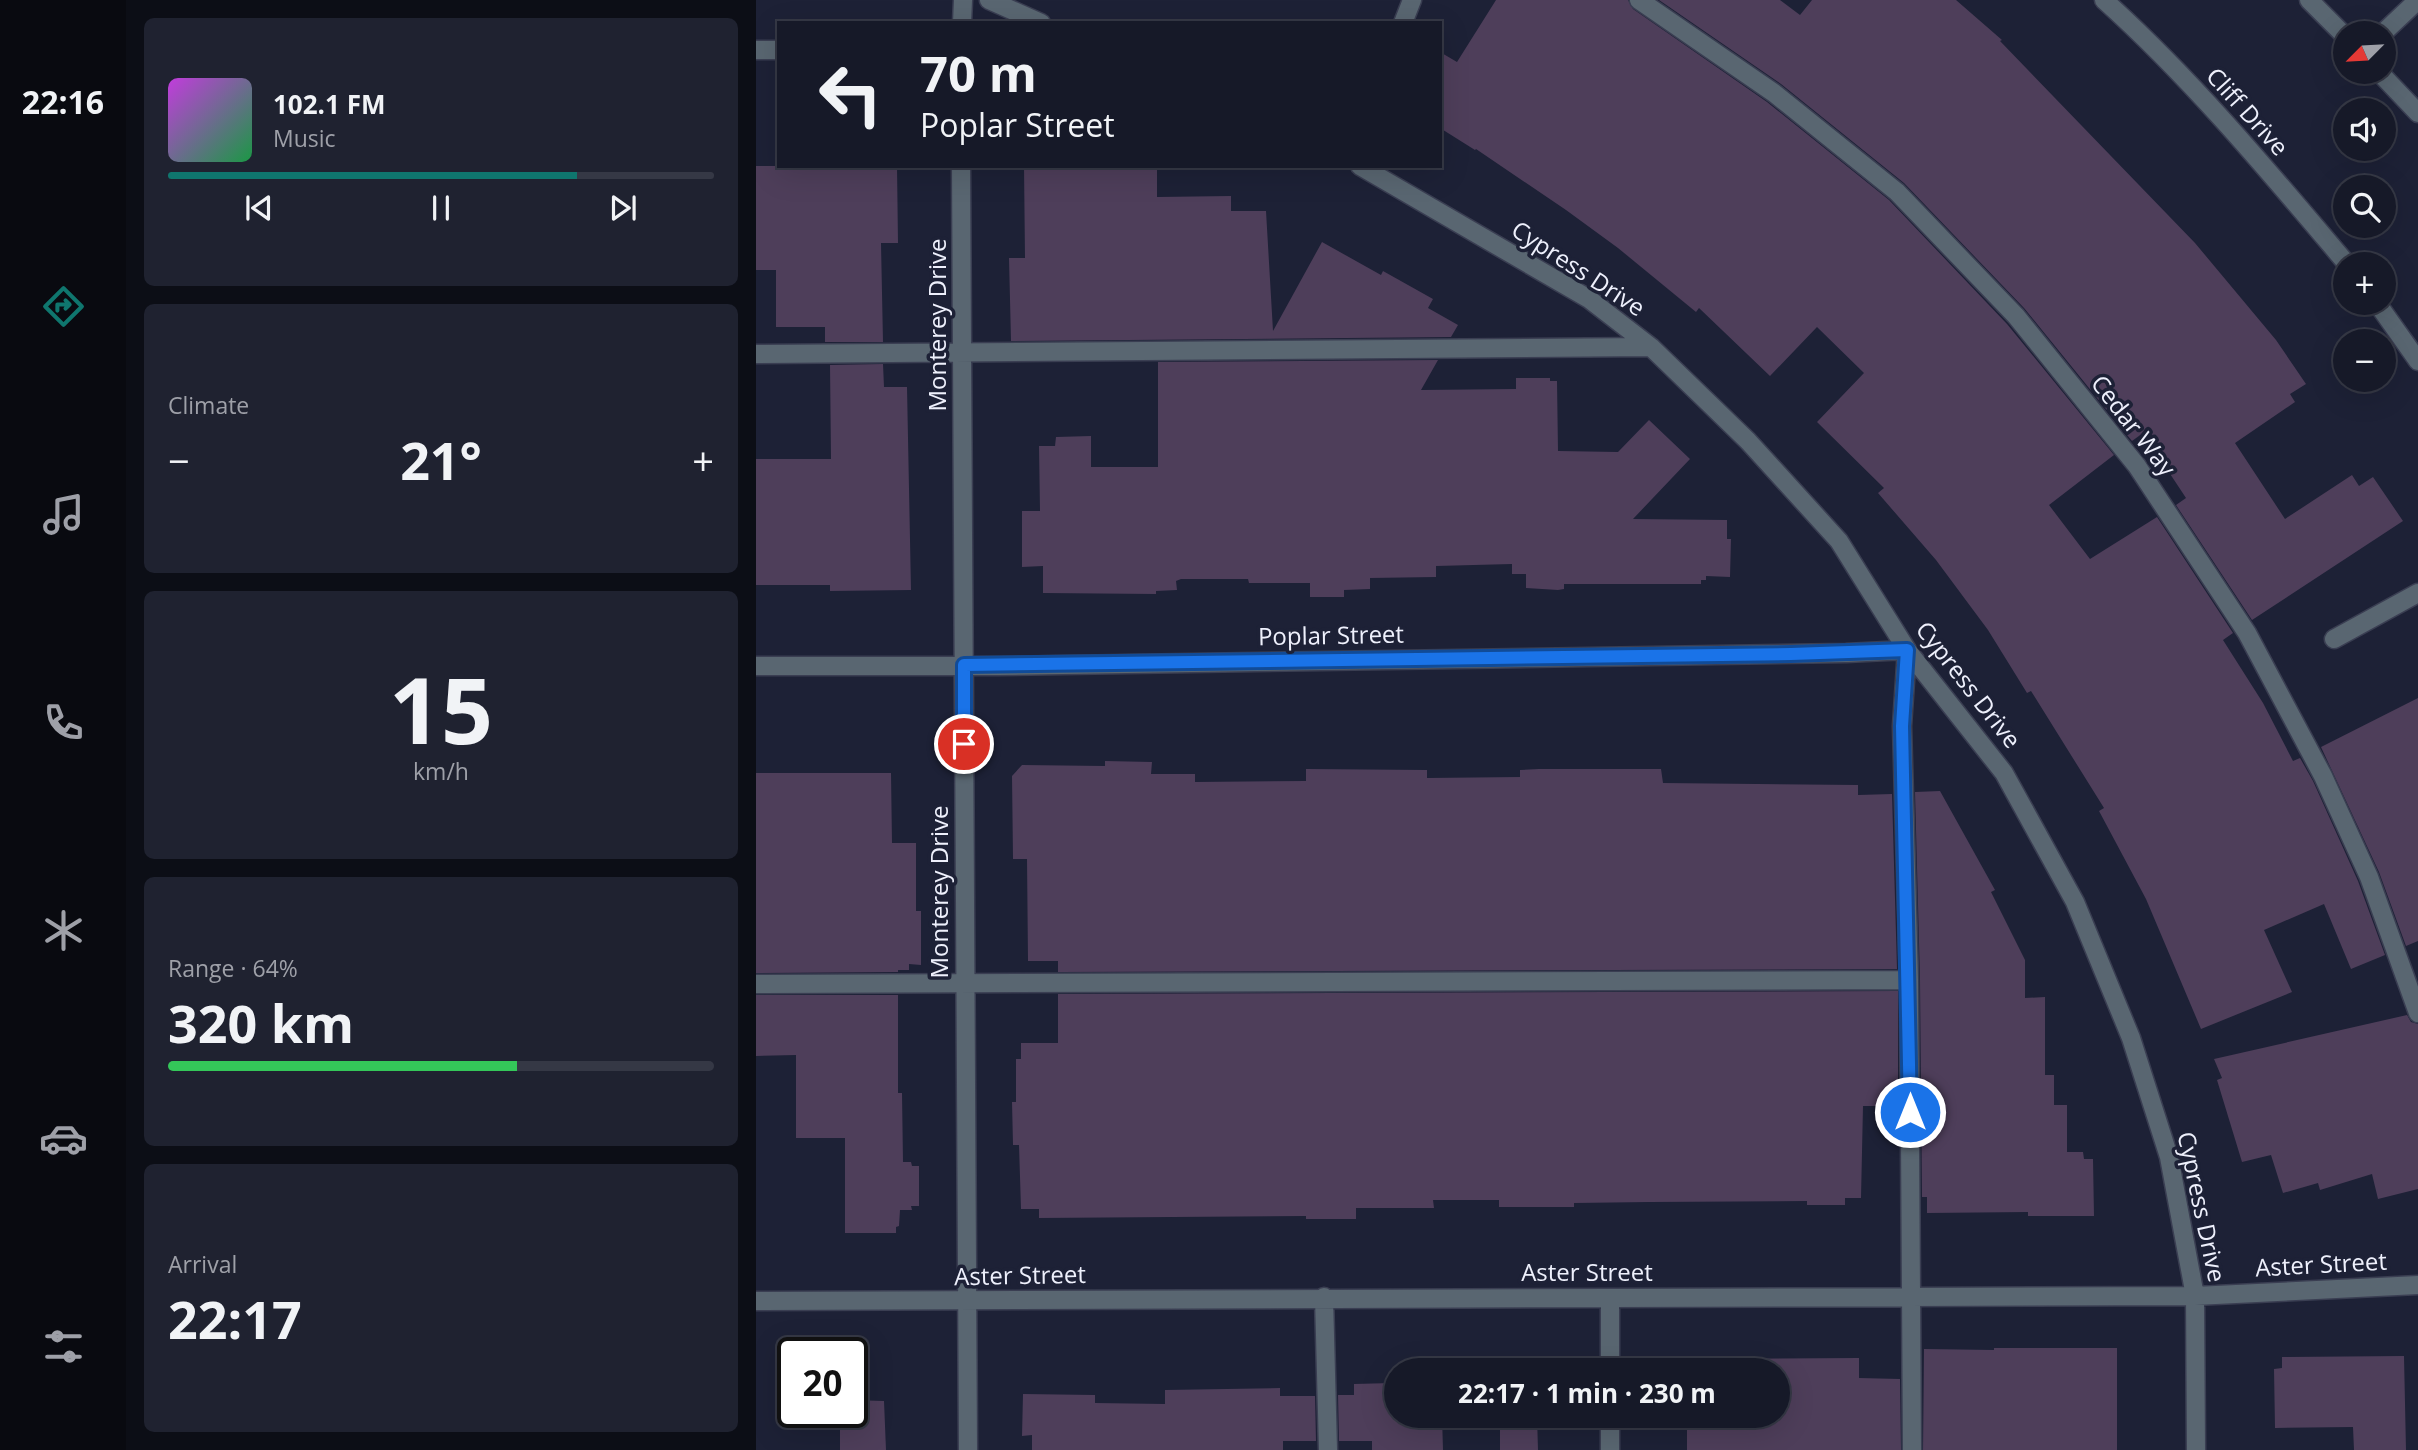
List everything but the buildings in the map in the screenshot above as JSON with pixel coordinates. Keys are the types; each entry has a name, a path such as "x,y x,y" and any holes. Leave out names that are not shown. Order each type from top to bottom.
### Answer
{"street":[{"path":"962,21 963,0"},
{"path":"989,0 1036,21"},
{"path":"1404,21 1412,0"},
{"name":"Cedar Way","path":"1639,0 1774,93 1897,192 2016,316 2137,466 2246,633 2323,776 2369,877 2418,1013"},
{"name":"Cliff Drive","path":"2104,0 2146,37 2265,167 2337,252"},
{"path":"2309,0 2333,24"},
{"path":"2395,21 2417,0"},
{"path":"756,50 777,50"},
{"path":"2390,84 2418,113"},
{"name":"Monterey Drive","path":"961,168 968,1450"},
{"name":"Cypress Drive","path":"1363,168 1589,299 1651,346 1748,441 1839,541 1907,650 2004,773 2075,902 2131,1038 2169,1157 2195,1296 2196,1450"},
{"path":"2385,315 2418,361"},
{"path":"756,354 1651,346"},
{"path":"2334,639 2418,593"},
{"path":"1907,650 1902,726 1909,980 1912,1450"},
{"name":"Poplar Street","path":"756,666 1846,653 1907,650"},
{"path":"756,984 1909,980"},
{"name":"Aster Street","path":"756,1301 2195,1296 2418,1285"},
{"path":"1324,1297 1328,1450"},
{"path":"1610,1298 1610,1358"},
{"path":"1610,1428 1610,1450"}],"route":[{"path":"964,744 964,665 1791,654 1907,650 1902,726 1910,1112"}]}
